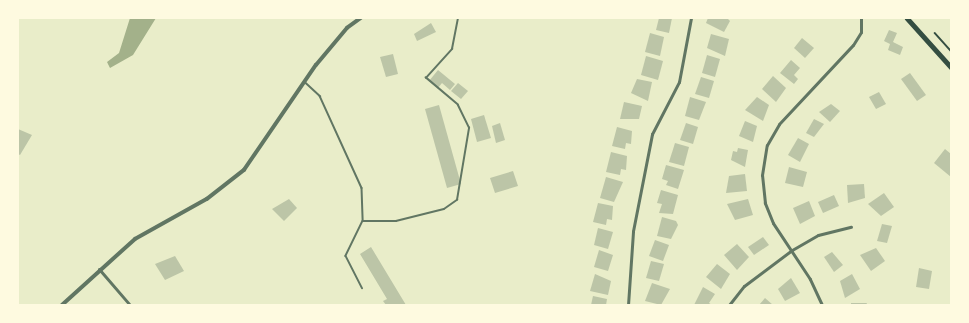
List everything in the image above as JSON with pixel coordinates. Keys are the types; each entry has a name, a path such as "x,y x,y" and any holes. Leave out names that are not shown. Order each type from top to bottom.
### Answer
{"main road":[{"path":"907,18 951,67"}],"street":[{"path":"62,305 99,268 135,239 228,185 257,155 305,82 347,28 361,18"},
{"path":"628,305 633,231 652,134 679,82 691,18"},
{"path":"822,305 792,250 773,223 765,203 762,175 767,145 779,124 853,45 861,32 861,18"},
{"path":"729,305 744,286 792,250 818,235 851,226"},
{"path":"99,268 130,305"}],"lane":[{"path":"363,221 396,221 444,209 457,200 469,128 458,105 426,78 452,49 458,18"},
{"path":"305,82 320,96 362,188 363,221 346,256 362,288"}],"path":[{"path":"935,33 951,51"}],"shaded area":[{"path":"130,18 156,18 133,55 110,68 107,62 119,53"}],"building":[{"path":"659,18 672,18 669,33 656,30"},
{"path":"708,18 727,18 730,21 724,32 706,23"},
{"path":"431,23 436,32 417,41 414,34"},
{"path":"889,30 897,33 893,42 903,47 900,55 888,50 890,44 884,41"},
{"path":"650,33 664,37 660,56 645,52"},
{"path":"711,34 729,39 725,56 707,48"},
{"path":"802,38 814,48 805,58 794,48"},
{"path":"393,54 398,74 386,77 380,57"},
{"path":"707,55 720,59 715,77 702,73"},
{"path":"646,56 663,61 658,80 641,75"},
{"path":"791,60 800,68 794,75 798,79 794,84 780,73"},
{"path":"438,70 455,84 450,90 442,83 438,88 429,81"},
{"path":"910,73 926,95 917,101 901,79"},
{"path":"773,76 786,88 776,102 762,89"},
{"path":"701,77 714,81 709,98 695,94"},
{"path":"637,79 652,82 648,101 631,93"},
{"path":"458,83 468,91 461,99 451,91"},
{"path":"879,92 886,104 876,109 869,97"},
{"path":"690,97 706,102 699,120 685,116"},
{"path":"757,97 769,105 763,121 745,110"},
{"path":"624,102 642,106 639,119 620,119"},
{"path":"831,104 840,111 830,122 819,112"},
{"path":"439,105 461,184 447,188 425,109"},
{"path":"484,115 491,138 477,142 471,119"},
{"path":"814,119 824,124 814,137 806,133"},
{"path":"745,121 757,126 753,142 739,136"},
{"path":"500,123 505,140 496,143 492,126"},
{"path":"686,123 698,127 693,144 680,140"},
{"path":"617,127 632,131 631,144 626,143 625,149 612,146"},
{"path":"18,129 32,135 20,155 18,154"},
{"path":"798,138 809,144 800,162 788,155"},
{"path":"675,143 689,147 684,166 669,162"},
{"path":"738,148 748,150 745,167 731,160 733,151 737,152"},
{"path":"945,149 951,154 951,177 934,163"},
{"path":"611,152 627,156 626,170 621,169 620,175 606,172"},
{"path":"666,165 684,170 678,189 666,185 668,181 662,179"},
{"path":"789,167 807,172 803,187 785,183"},
{"path":"513,171 518,186 495,193 490,178"},
{"path":"745,174 747,191 726,193 729,176"},
{"path":"606,177 623,182 614,202 600,198"},
{"path":"864,184 865,198 848,203 847,185"},
{"path":"661,190 678,195 673,214 659,213 662,204 657,203"},
{"path":"884,193 894,207 881,216 868,204"},
{"path":"834,195 839,206 823,213 818,202"},
{"path":"289,199 297,208 284,221 272,209"},
{"path":"748,199 753,215 735,220 727,204"},
{"path":"809,201 815,216 800,224 793,208"},
{"path":"598,203 613,206 612,220 607,219 606,225 593,222"},
{"path":"662,217 676,221 678,225 671,239 657,236"},
{"path":"882,224 892,226 887,243 877,241"},
{"path":"598,228 613,232 608,249 594,245"},
{"path":"763,237 769,245 754,255 748,247"},
{"path":"655,240 669,245 663,261 649,256"},
{"path":"737,244 749,257 737,270 724,255"},
{"path":"371,247 406,305 386,305 383,301 387,299 360,254"},
{"path":"876,248 885,261 871,271 860,255"},
{"path":"599,250 613,255 608,271 594,267"},
{"path":"832,252 843,265 834,272 824,257"},
{"path":"175,256 184,271 165,280 155,264"},
{"path":"651,261 664,264 659,281 646,278"},
{"path":"717,264 730,274 721,289 706,277"},
{"path":"919,268 932,271 929,289 916,287"},
{"path":"595,274 611,281 608,295 590,291"},
{"path":"852,274 860,289 845,298 840,281"},
{"path":"791,278 800,293 785,301 778,289"},
{"path":"652,283 670,289 661,305 645,301"},
{"path":"703,287 715,294 709,303 712,305 694,305"},
{"path":"593,296 607,299 606,305 591,305"},
{"path":"765,298 773,305 759,305"},
{"path":"851,303 867,303 866,305 851,305"}]}
